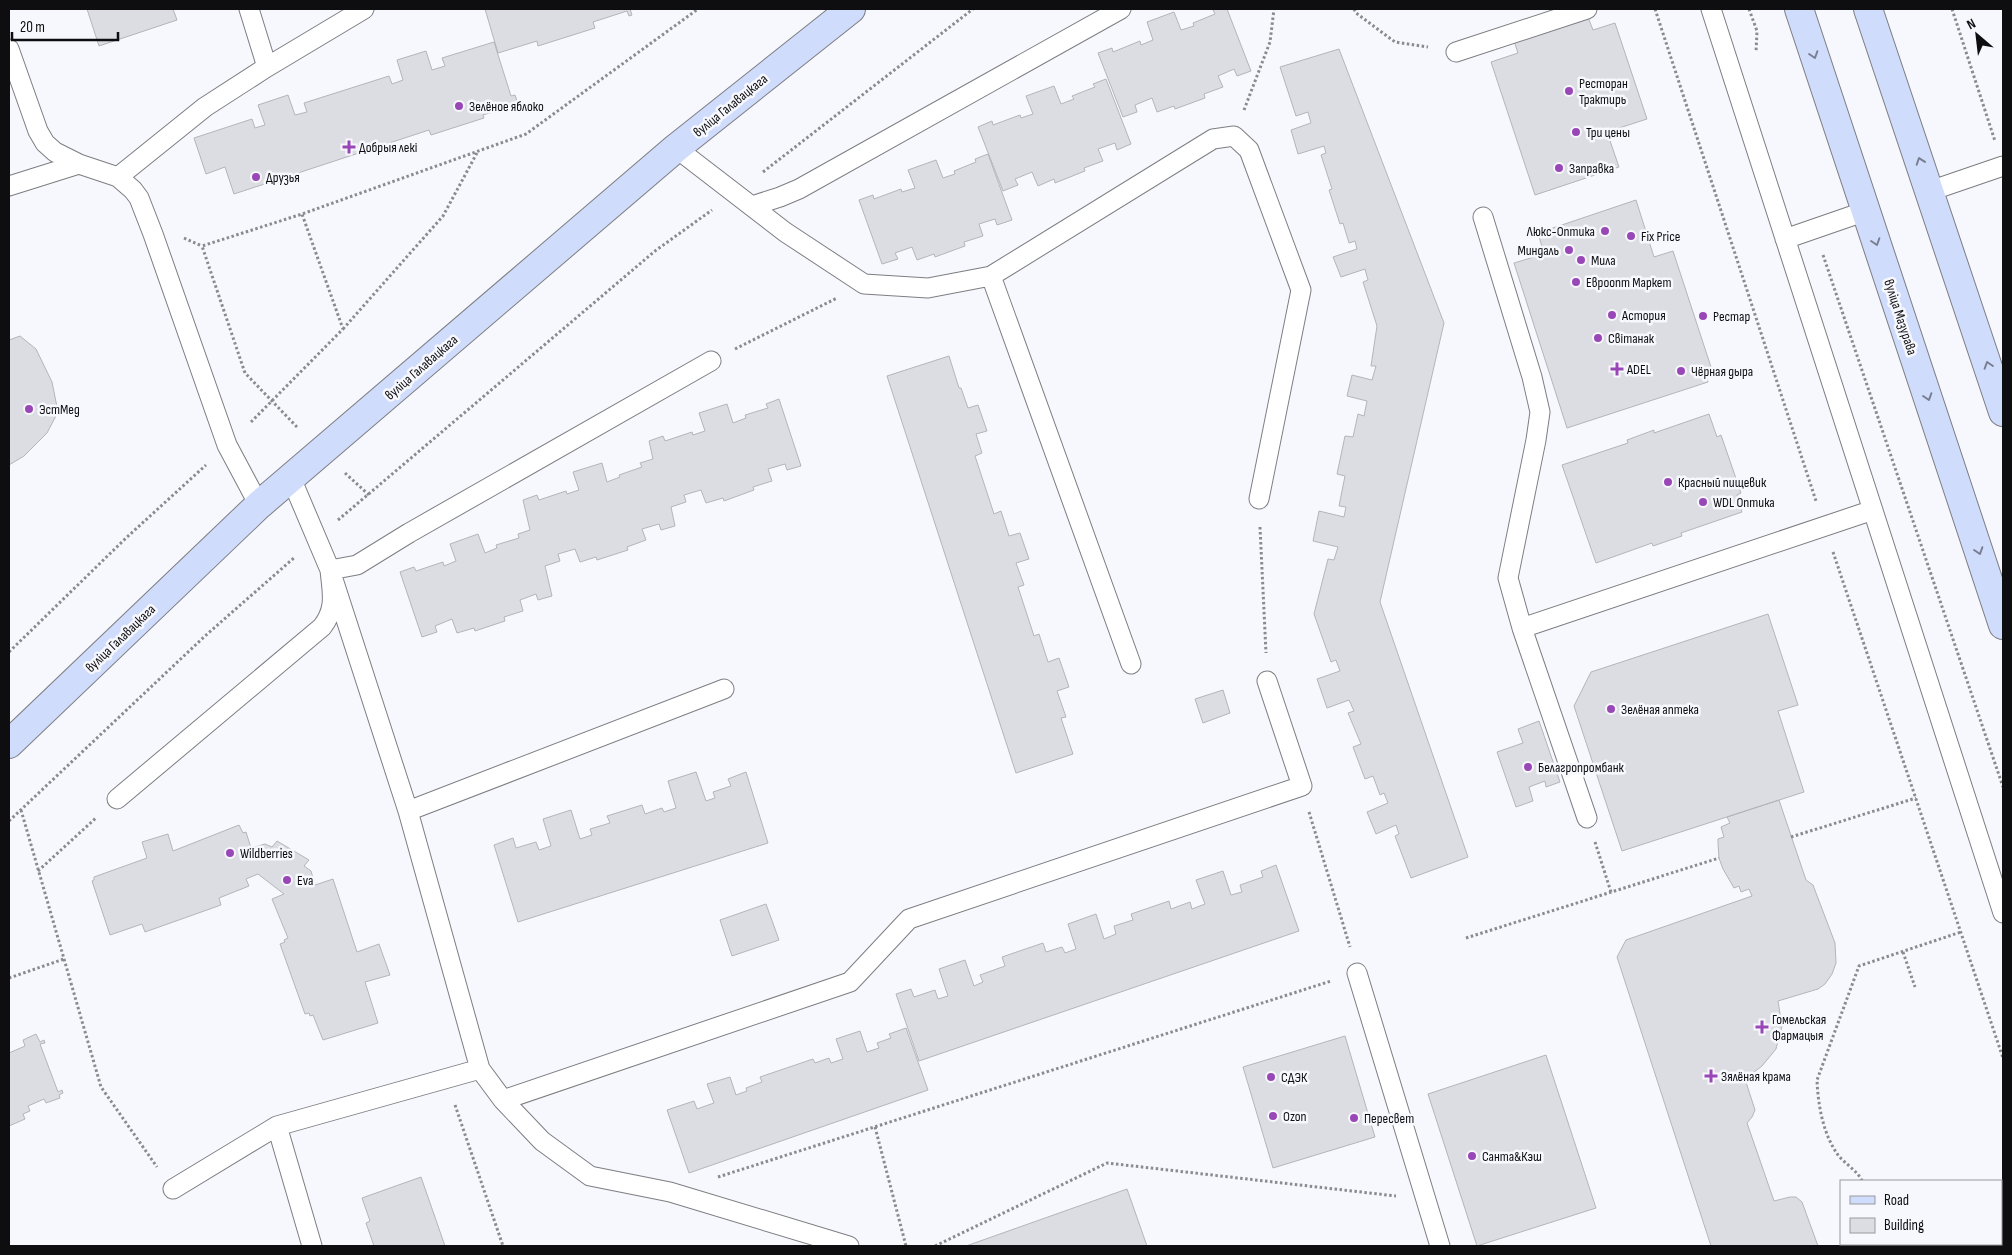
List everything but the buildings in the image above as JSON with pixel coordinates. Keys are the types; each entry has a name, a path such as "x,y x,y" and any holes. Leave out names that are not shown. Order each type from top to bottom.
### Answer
{"street":[{"name":"вуліца Галавацкага","path":"9,744 259,505 676,148 850,9"},
{"name":"вуліца Мазурава","path":"1799,9 2003,625"},
{"path":"1868,9 2003,412"}],"lane":[{"path":"249,9 267,67"},
{"path":"118,177 205,107 267,67 364,9"},
{"path":"752,206 780,197 799,188 1121,9"},
{"path":"1456,52 1587,9"},
{"path":"1711,9 2003,913"},
{"path":"9,49 38,131 45,143 55,152 79,164 118,177 139,198 228,445 259,505"},
{"path":"676,148 785,232 864,284 928,288 991,276 1213,139 1234,136 1249,150 1301,290 1259,499"},
{"path":"9,186 79,164"},
{"path":"1930,191 2003,166"},
{"path":"1785,239 1866,210"},
{"path":"1482,217 1532,377 1540,412 1508,578 1522,628 1587,818"},
{"path":"991,276 1131,664"},
{"path":"330,570 357,565 712,361"},
{"path":"291,478 330,570 408,811 480,1069 503,1100 542,1141 590,1176 670,1192 849,1246"},
{"path":"1522,628 1873,510"},
{"path":"117,799 322,627 330,616 332,601 330,570"},
{"path":"503,1100 850,982 909,919 1302,786 1267,681"},
{"path":"408,811 724,689"},
{"path":"1357,972 1440,1246"},
{"path":"173,1189 277,1126 480,1069"},
{"path":"277,1126 312,1246"}],"path":[{"path":"297,428 245,374 202,246 302,214 526,134 698,9"},
{"path":"9,821 205,636 317,538 655,251 735,193 973,9"},
{"path":"1234,136 1270,42 1274,9"},
{"path":"1354,9 1356,13 1395,42 1456,52"},
{"path":"1654,9 1824,526 2003,1058"},
{"path":"1749,9 1757,31 1756,58"},
{"path":"1952,9 1997,146"},
{"path":"251,422 344,329 443,216 479,150"},
{"path":"302,214 344,329"},
{"path":"1814,229 2003,786"},
{"path":"712,361 864,284"},
{"path":"9,652 126,538 208,463"},
{"path":"343,470 369,494"},
{"path":"1259,499 1267,681"},
{"path":"716,1177 1357,972 1302,786"},
{"path":"1791,837 1916,798"},
{"path":"38,871 117,799"},
{"path":"20,810 101,1087 173,1189"},
{"path":"1587,818 1611,892"},
{"path":"1466,938 1719,858"},
{"path":"1862,1180 1839,1156 1826,1131 1820,1109 1818,1080 1859,966 1961,932"},
{"path":"1903,952 1914,987"},
{"path":"9,978 64,959"},
{"path":"446,1078 503,1246"},
{"path":"874,1127 906,1246"},
{"path":"935,1246 1107,1164 1426,1200"}],"place":[{"name":"Ресторан Трактирь","path":"1569,91"},
{"name":"Зелёное яблоко","path":"459,106"},
{"name":"Три цены","path":"1576,132"},
{"name":"Добрыя лекі","path":"349,147"},
{"name":"Заправка","path":"1559,168"},
{"name":"Друзья","path":"256,177"},
{"name":"Люкс-Оптика","path":"1605,231"},
{"name":"Fix Price","path":"1631,236"},
{"name":"Миндаль","path":"1569,250"},
{"name":"Мила","path":"1581,260"},
{"name":"Евроопт Маркет","path":"1576,282"},
{"name":"Астория","path":"1612,315"},
{"name":"Рестар","path":"1703,316"},
{"name":"Світанак","path":"1598,338"},
{"name":"ADEL","path":"1617,369"},
{"name":"Чёрная дыра","path":"1681,371"},
{"name":"ЭстМед","path":"29,409"},
{"name":"Красный пищевик","path":"1668,482"},
{"name":"WDL Оптика","path":"1703,502"},
{"name":"Зелёная аптека","path":"1611,709"},
{"name":"Белагропромбанк","path":"1528,767"},
{"name":"Wildberries","path":"230,853"},
{"name":"Eva","path":"287,880"},
{"name":"Гомельская Фармацыя","path":"1762,1027"},
{"name":"Зялёная крама","path":"1711,1076"},
{"name":"СДЭК","path":"1271,1077"},
{"name":"Ozon","path":"1273,1116"},
{"name":"Пересвет","path":"1354,1118"},
{"name":"Санта&Кэш","path":"1472,1156"}]}
